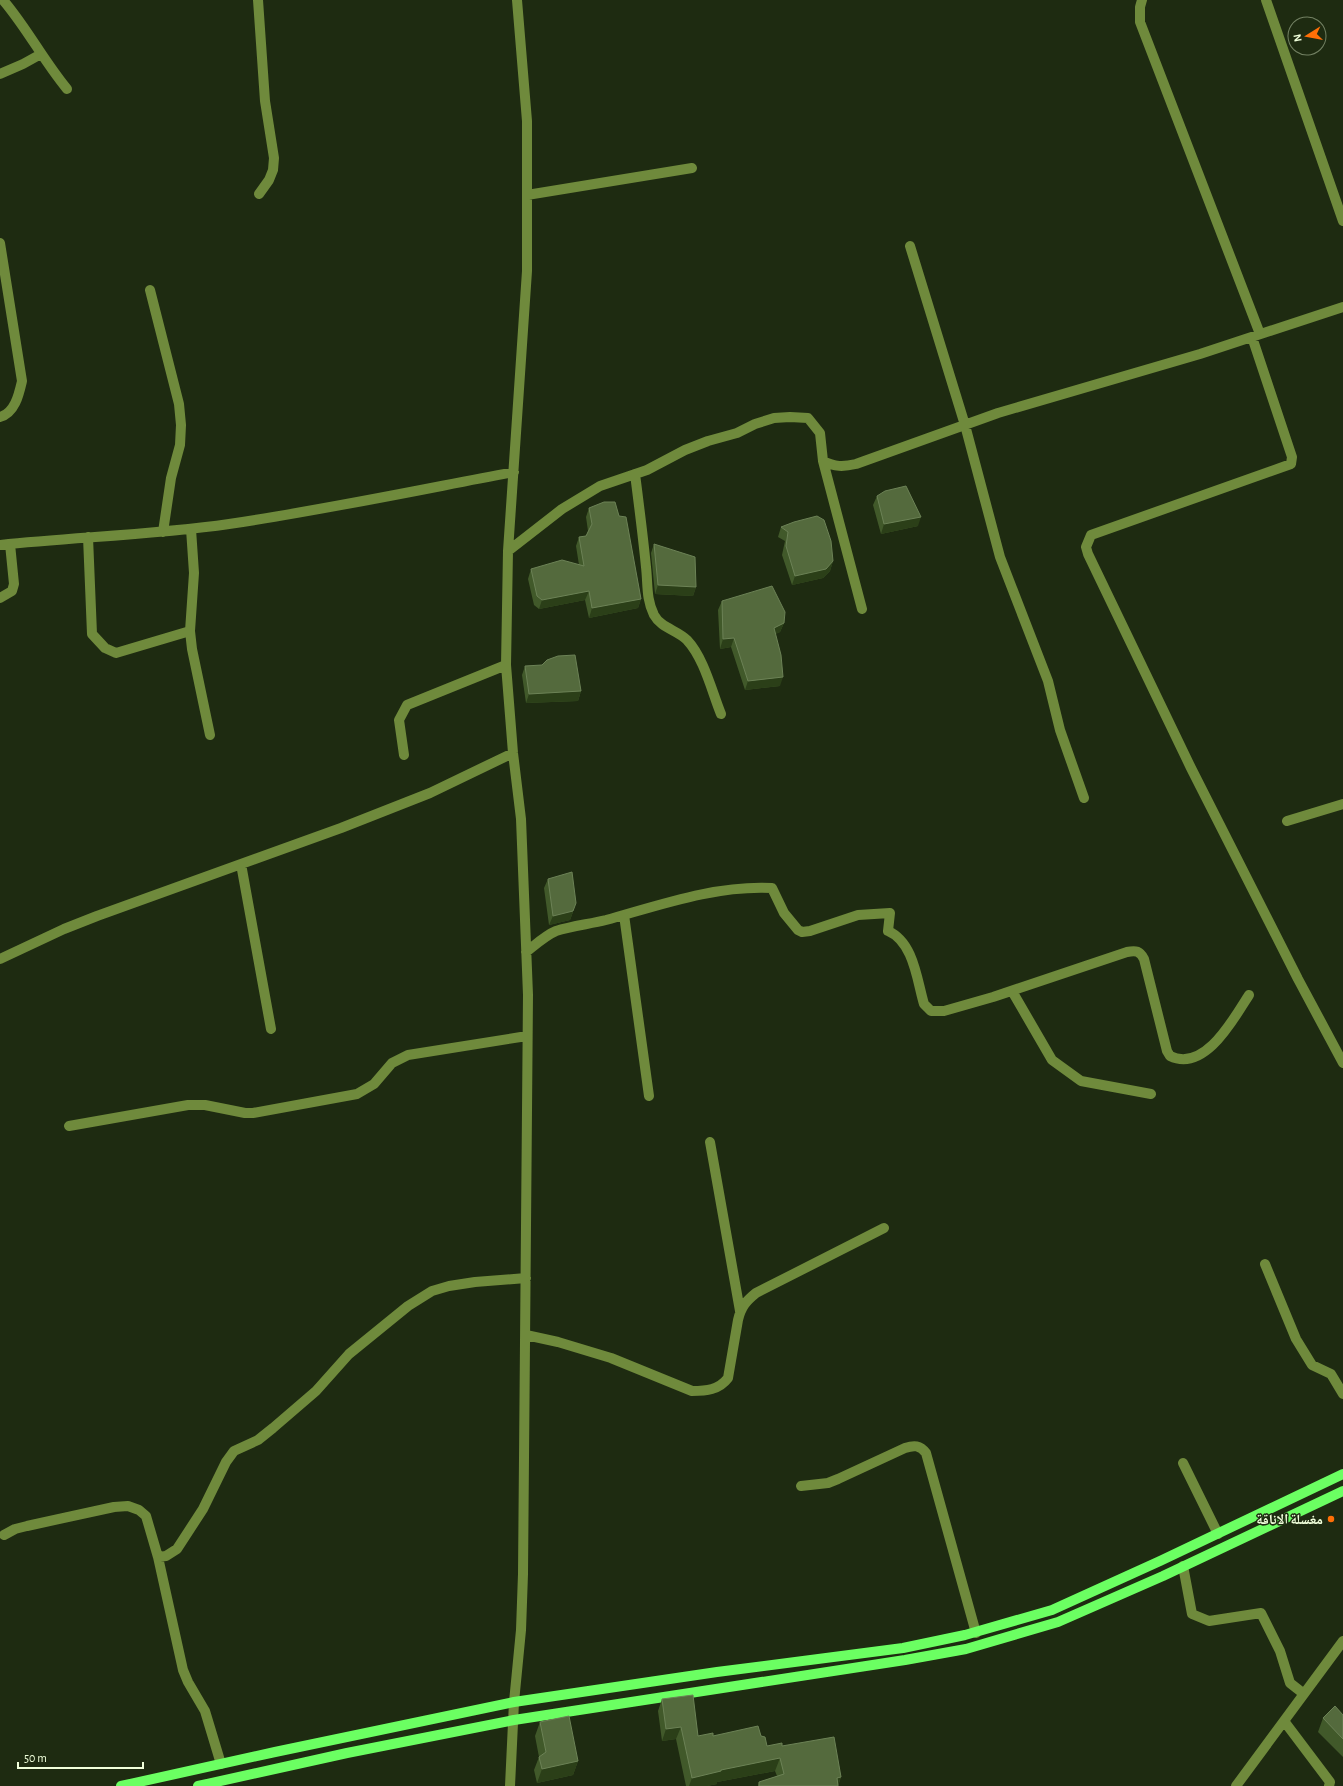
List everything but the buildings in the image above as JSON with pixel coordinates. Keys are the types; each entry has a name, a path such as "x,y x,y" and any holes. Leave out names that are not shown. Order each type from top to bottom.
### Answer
{"main road":[{"path":"121,1786 514,1702 717,1672 903,1648 976,1632 1052,1610 1218,1534 1343,1474"},
{"path":"198,1786 347,1753 514,1720 905,1660 966,1649 1058,1622 1183,1566 1343,1491"},
{"path":"903,1648 905,1660"}],"street":[{"path":"3,0 13,12 50,68 67,88"},
{"path":"258,0 263,81 274,158 271,175 259,194"},
{"path":"510,1786 514,1702 521,1630 523,1574 526,1335 526,952 521,819 513,753 506,665 508,551 528,271 527,121 517,0"},
{"path":"1142,0 1140,7 1140,22 1256,336 1292,457 1291,464 1091,535 1086,547 1191,768 1298,979 1343,1063"},
{"path":"1266,0 1343,221"},
{"path":"0,74 41,54"},
{"path":"527,195 692,168"},
{"path":"0,244 22,381 18,398 12,408 4,416 0,417"},
{"path":"910,246 965,425 1000,557 1048,681 1060,730 1084,798"},
{"path":"150,290 179,404 181,425 180,445 171,478 163,532"},
{"path":"823,461 839,467 856,464 998,413 1256,336 1343,307"},
{"path":"508,551 562,509 600,486 647,470 685,450 708,441 737,433 755,424 774,418 808,418 820,433 823,461 862,609"},
{"path":"0,598 12,591 14,584 5,544 163,532 229,524 514,472"},
{"path":"635,474 646,569 647,593 651,609 661,624 687,640 699,659 721,714"},
{"path":"191,529 194,572 190,631 192,649 210,736"},
{"path":"88,537 92,634 105,648 116,653 190,631"},
{"path":"404,755 399,720 407,705 506,665"},
{"path":"0,959 78,923 341,828 430,793 513,753"},
{"path":"1287,821 1343,804"},
{"path":"241,864 271,1028"},
{"path":"526,952 555,932 624,915 687,897 721,891 759,887 772,888 784,913 798,930 802,932 810,931 858,915 890,913 888,931 905,946 912,958 924,1004 931,1011 944,1011 1012,991 1128,952 1137,951 1140,952 1144,959 1167,1051 1170,1056 1183,1060 1202,1053 1221,1038 1250,995"},
{"path":"624,915 649,1096"},
{"path":"1012,991 1052,1060 1081,1082 1151,1094"},
{"path":"69,1126 173,1106 205,1105 245,1113 253,1113 357,1094 374,1084 392,1063 408,1055 527,1036"},
{"path":"710,1142 740,1311"},
{"path":"526,1335 558,1342 603,1356 692,1391 704,1391 717,1388 724,1384 728,1378 740,1311 745,1301 756,1292 884,1228"},
{"path":"1266,1264 1296,1339 1312,1365 1331,1374 1343,1394"},
{"path":"158,1557 166,1556 177,1549 203,1509 226,1462 234,1451 258,1440 279,1423 316,1391 349,1354 408,1306 432,1291 449,1286 474,1282 526,1278"},
{"path":"801,1486 828,1483 905,1448 916,1446 923,1449 926,1453 976,1632"},
{"path":"1183,1463 1218,1534"},
{"path":"4,1535 15,1529 114,1507 128,1506 139,1510 146,1516 158,1557 183,1670 204,1711 221,1764"},
{"path":"1183,1566 1192,1614 1209,1621 1260,1614 1280,1651 1290,1683 1304,1694"},
{"path":"1236,1786 1343,1641"},
{"path":"1284,1721 1330,1782 1329,1786"}],"place":[{"name":"مغسلة الاناقة","path":"1331,1519"}]}
